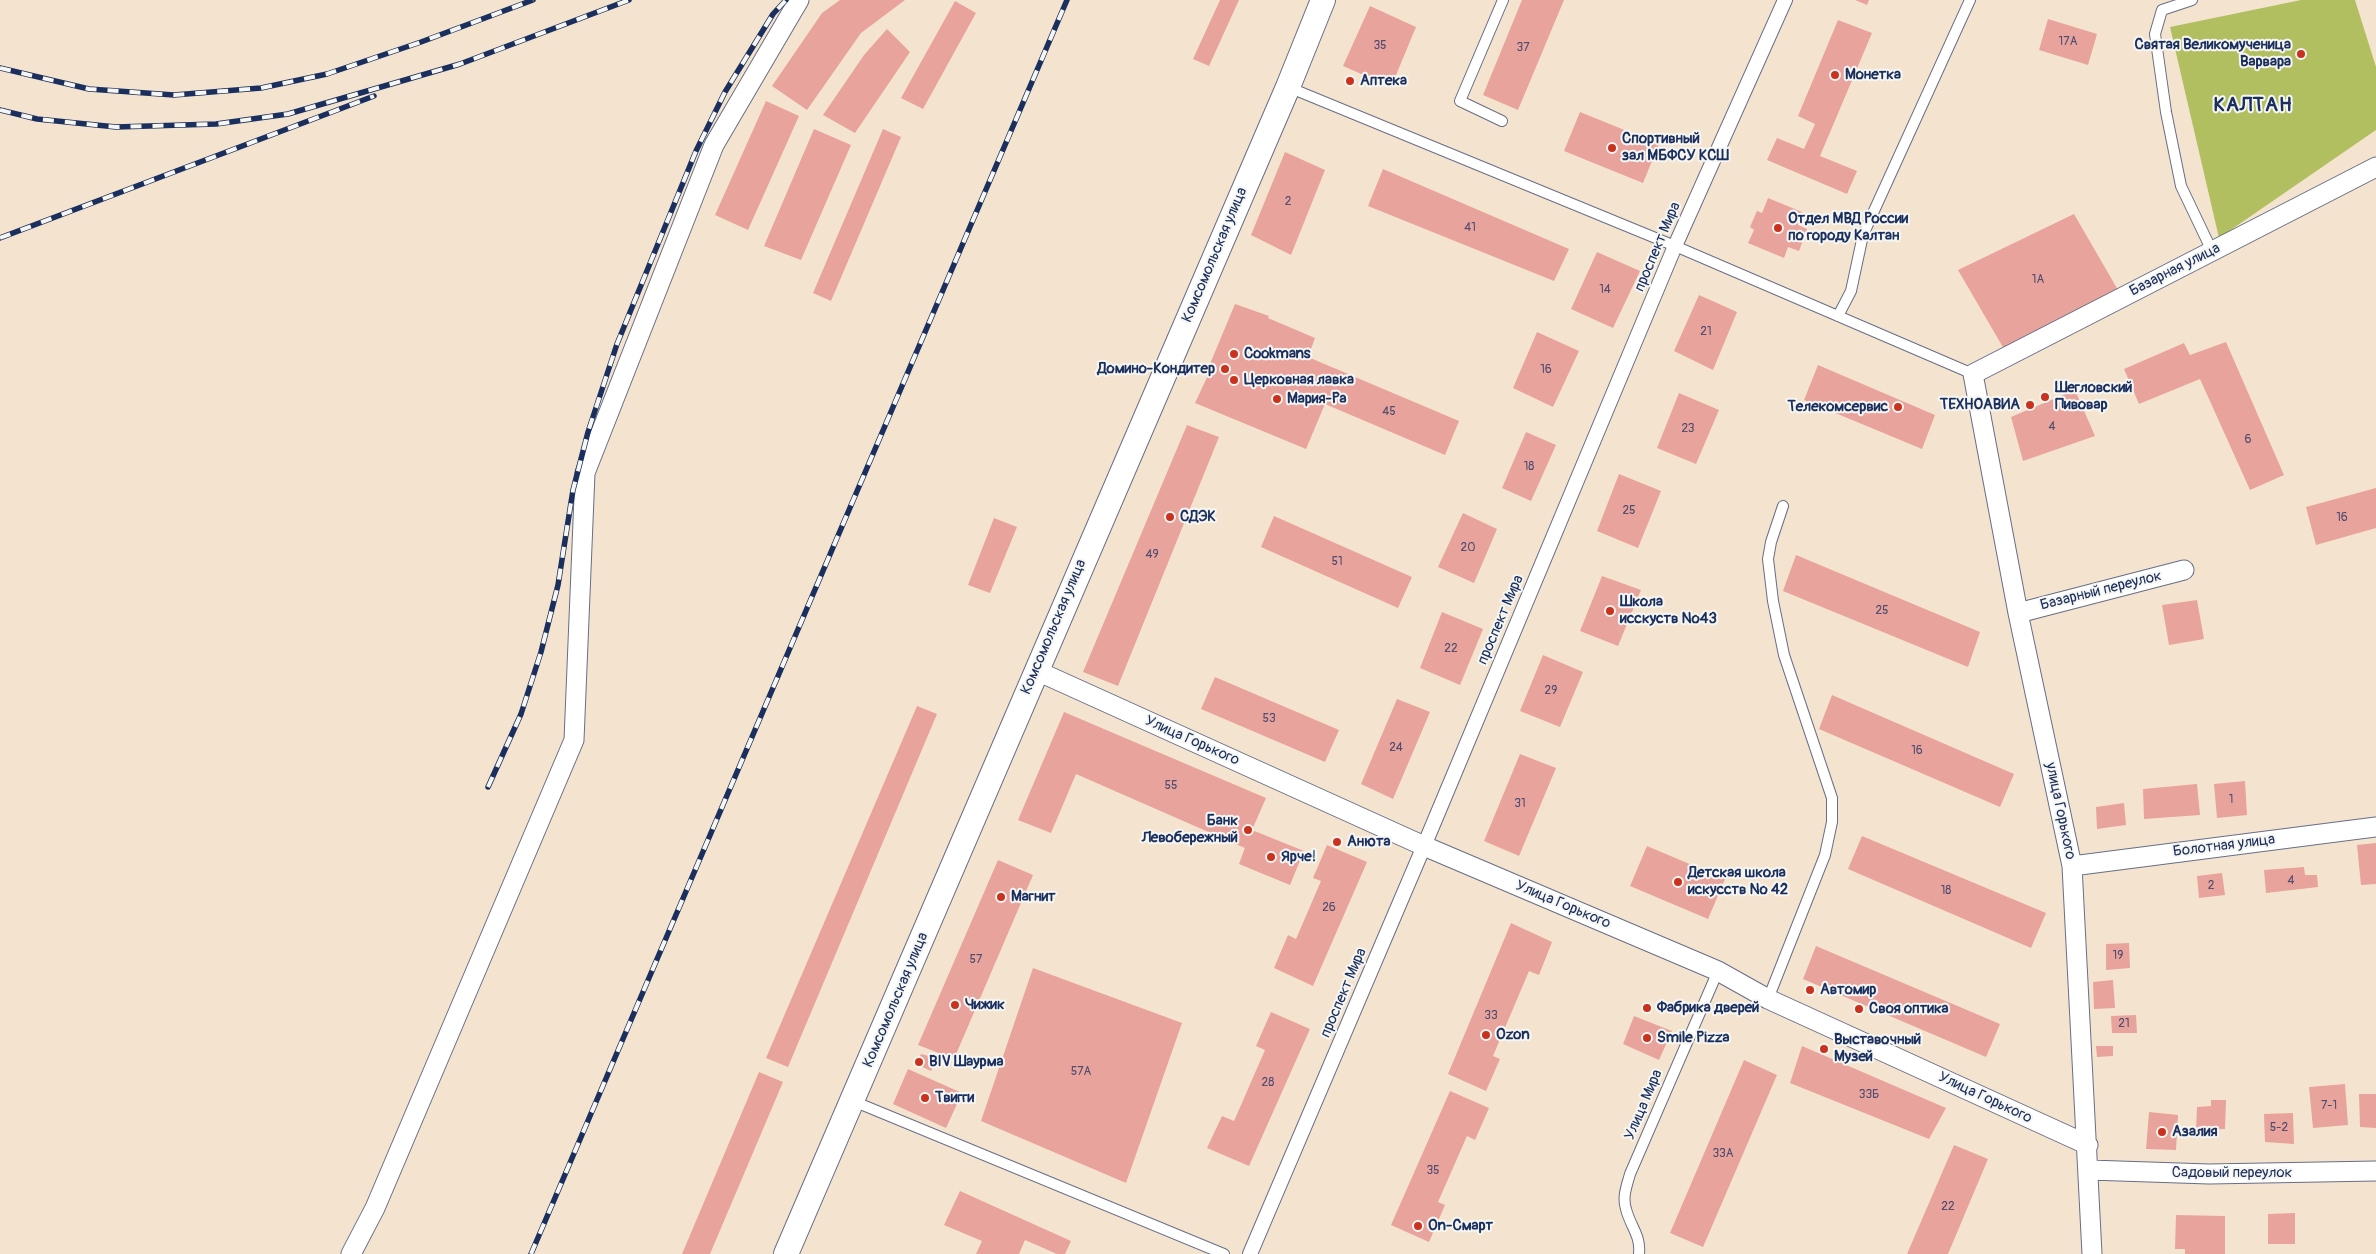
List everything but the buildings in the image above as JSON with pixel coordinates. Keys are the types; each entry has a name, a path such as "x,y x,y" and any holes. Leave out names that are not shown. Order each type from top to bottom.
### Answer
{"street":[{"path":"350,1254 375,1208 574,740 585,474 714,145 800,0"},
{"name":"Комсомольская улица","path":"786,1254 853,1101 1035,670 1288,87 1323,0"},
{"name":"проспект Мира","path":"1250,1254 1424,846 1675,246 1786,0"},
{"name":"Базарная улица","path":"1973,374 2376,167"},
{"name":"улица Горького","path":"1973,374 2018,613 2072,866 2088,1145 2092,1254"},
{"name":"Базарный переулок","path":"2018,613 2184,570"},
{"name":"Улица Горького","path":"1035,670 1424,846 1718,971 1768,999 2088,1145"},
{"name":"Болотная улица","path":"2072,866 2376,827"},
{"name":"Садовый переулок","path":"2089,1170 2208,1174 2376,1171"}],"lane":[{"path":"1502,121 1460,101 1503,0"},
{"path":"1838,316 1852,285 1863,235 1970,0"},
{"path":"2192,0 2162,10 2155,34 2166,112 2181,186 2212,251"},
{"path":"1288,87 1675,246 1973,374"},
{"path":"1768,999 1825,855 1832,822 1832,798 1784,655 1769,576 1770,542 1784,506"},
{"name":"Улица Мира","path":"1638,1254 1640,1244 1637,1232 1626,1209 1624,1194 1630,1174 1718,971"},
{"path":"853,1101 1224,1254"}],"green space":[{"path":"2301,0 2355,0 2376,67 2376,130 2219,238 2170,27"}],"railway":[{"path":"0,68 89,89 174,95 261,88 327,74 421,42 533,0"},
{"path":"0,110 37,119 116,127 216,124 288,114 460,64 629,0"},
{"path":"488,787 521,714 541,652 558,585 573,490 588,432 617,344 696,151 725,92 773,14 786,0"},
{"path":"531,1254 1067,0"},
{"path":"0,238 374,96"}],"place":[{"name":"Святая Великомученица Варвара","path":"2301,54"},
{"name":"Монетка","path":"1835,75"},
{"name":"Аптека","path":"1350,81"},
{"name":"Спортивный зал МБФСУ КСШ","path":"1612,148"},
{"name":"Отдел МВД России по городу Калтан","path":"1778,228"},
{"name":"Cookmans","path":"1234,354"},
{"name":"Домино-Кондитер","path":"1225,369"},
{"name":"Церковная лавка","path":"1234,380"},
{"name":"Шегловский Пивовар","path":"2045,397"},
{"name":"Мария-Ра","path":"1277,399"},
{"name":"ТЕХНОАВИА","path":"2030,405"},
{"name":"Телекомсервис","path":"1898,407"},
{"name":"СДЭК","path":"1170,517"},
{"name":"Школа исскуств №43","path":"1610,611"},
{"name":"Банк Левобережный","path":"1248,830"},
{"name":"Анюта","path":"1337,842"},
{"name":"Ярче!","path":"1271,857"},
{"name":"Детская школа искусств № 42","path":"1678,882"},
{"name":"Магнит","path":"1001,897"},
{"name":"Автомир","path":"1810,990"},
{"name":"Чижик","path":"955,1005"},
{"name":"Фабрика дверей","path":"1647,1008"},
{"name":"Своя оптика","path":"1859,1009"},
{"name":"Ozon","path":"1486,1035"},
{"name":"Smile Pizza","path":"1647,1038"},
{"name":"Выставочный Музей","path":"1824,1049"},
{"name":"BIV Шаурма","path":"919,1062"},
{"name":"Твигги","path":"925,1098"},
{"name":"Азалия","path":"2162,1132"},
{"name":"On-Смарт","path":"1418,1226"}],"district":[{"name":"КАЛТАН","path":"2253,106"}]}
